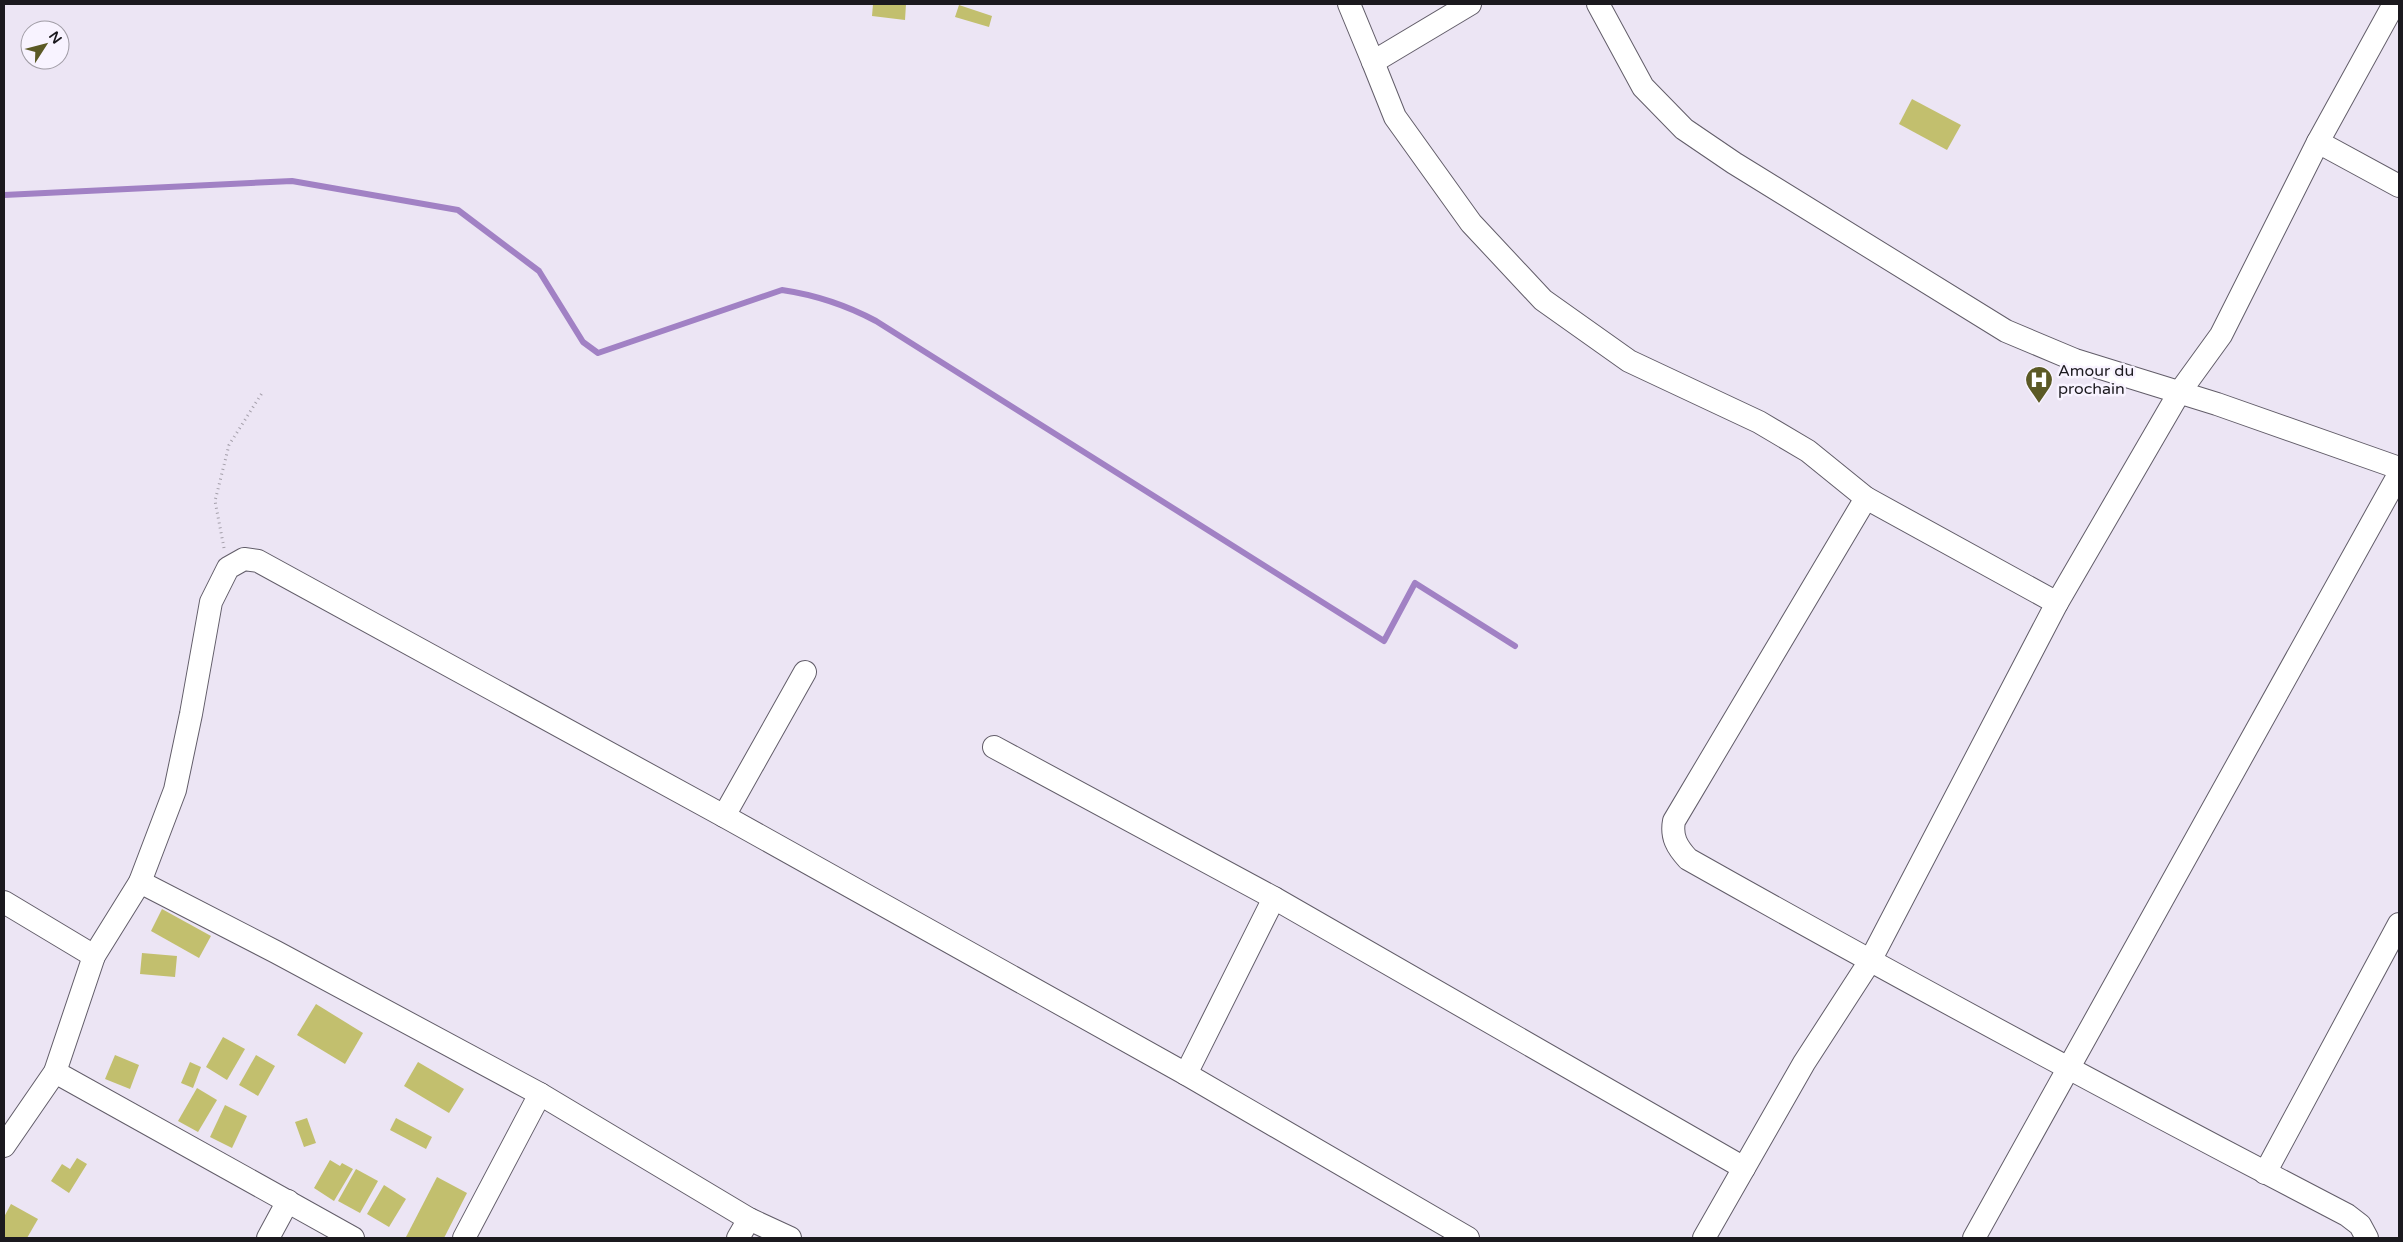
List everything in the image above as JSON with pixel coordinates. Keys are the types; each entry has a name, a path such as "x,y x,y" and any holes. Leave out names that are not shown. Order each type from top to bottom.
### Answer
{"street":[{"path":"1349,4 1395,118 1471,223 1543,300 1629,361 1760,422 1808,451 1866,498 2056,603"},
{"path":"1373,62 1470,4"},
{"path":"1598,4 1643,87 1684,129 1734,164 2006,331 2075,360 2217,404 2399,468"},
{"path":"1704,1238 1804,1063 1870,961 2056,603 2179,393 2221,335 2318,142 2394,4"},
{"path":"2318,142 2399,186"},
{"path":"1974,1238 2399,474"},
{"path":"1866,498 1674,821 1672,830 1675,842 1688,859 1870,961 2069,1070 2347,1216 2360,1225 2367,1238"},
{"path":"4,1146 55,1072 94,956 140,882 175,790 192,714 211,602 228,568 244,559 258,561 724,816 1186,1074 1468,1238"},
{"path":"724,816 805,672"},
{"path":"994,747 1274,898 1744,1168"},
{"path":"140,882 276,952 540,1094 749,1218 790,1238"},
{"path":"1186,1074 1274,898"},
{"path":"4,902 94,956"},
{"path":"2265,1172 2399,924"},
{"path":"55,1072 353,1238"},
{"path":"464,1238 540,1094"},
{"path":"268,1238 288,1201"},
{"path":"738,1238 749,1218"}],"path":[{"path":"228,568 215,501 229,445 262,392"}],"building":[{"path":"873,4 906,4 905,20 872,16"},
{"path":"959,5 992,16 989,27 955,17"},
{"path":"1912,99 1961,125 1947,150 1899,124"},
{"path":"162,909 211,936 199,958 151,931"},
{"path":"142,953 177,956 175,977 140,974"},
{"path":"316,1004 363,1033 345,1064 297,1035"},
{"path":"223,1037 245,1049 227,1080 206,1067"},
{"path":"115,1055 139,1065 130,1089 105,1079"},
{"path":"256,1055 275,1066 258,1096 239,1085"},
{"path":"190,1062 201,1067 193,1088 181,1083"},
{"path":"418,1062 464,1089 449,1113 404,1086"},
{"path":"197,1088 217,1100 198,1132 178,1121"},
{"path":"225,1105 247,1116 232,1148 210,1137"},
{"path":"307,1118 316,1143 304,1147 295,1122"},
{"path":"396,1118 432,1137 426,1149 390,1130"},
{"path":"77,1158 87,1164 69,1193 51,1181 62,1164 70,1169"},
{"path":"330,1160 340,1166 342,1163 353,1169 334,1201 314,1188"},
{"path":"356,1169 378,1181 360,1213 338,1201"},
{"path":"437,1177 467,1193 444,1238 408,1238 406,1237"},
{"path":"384,1185 406,1199 389,1227 367,1214"},
{"path":"11,1204 38,1219 27,1238 4,1238 4,1217"}],"waterway":[{"path":"4,195 292,181 458,210 539,271 583,342 598,353 782,290 819,298 842,305 876,321 1384,641 1415,583 1515,646"}],"place":[{"name":"Amour du prochain","path":"2039,404"}]}
